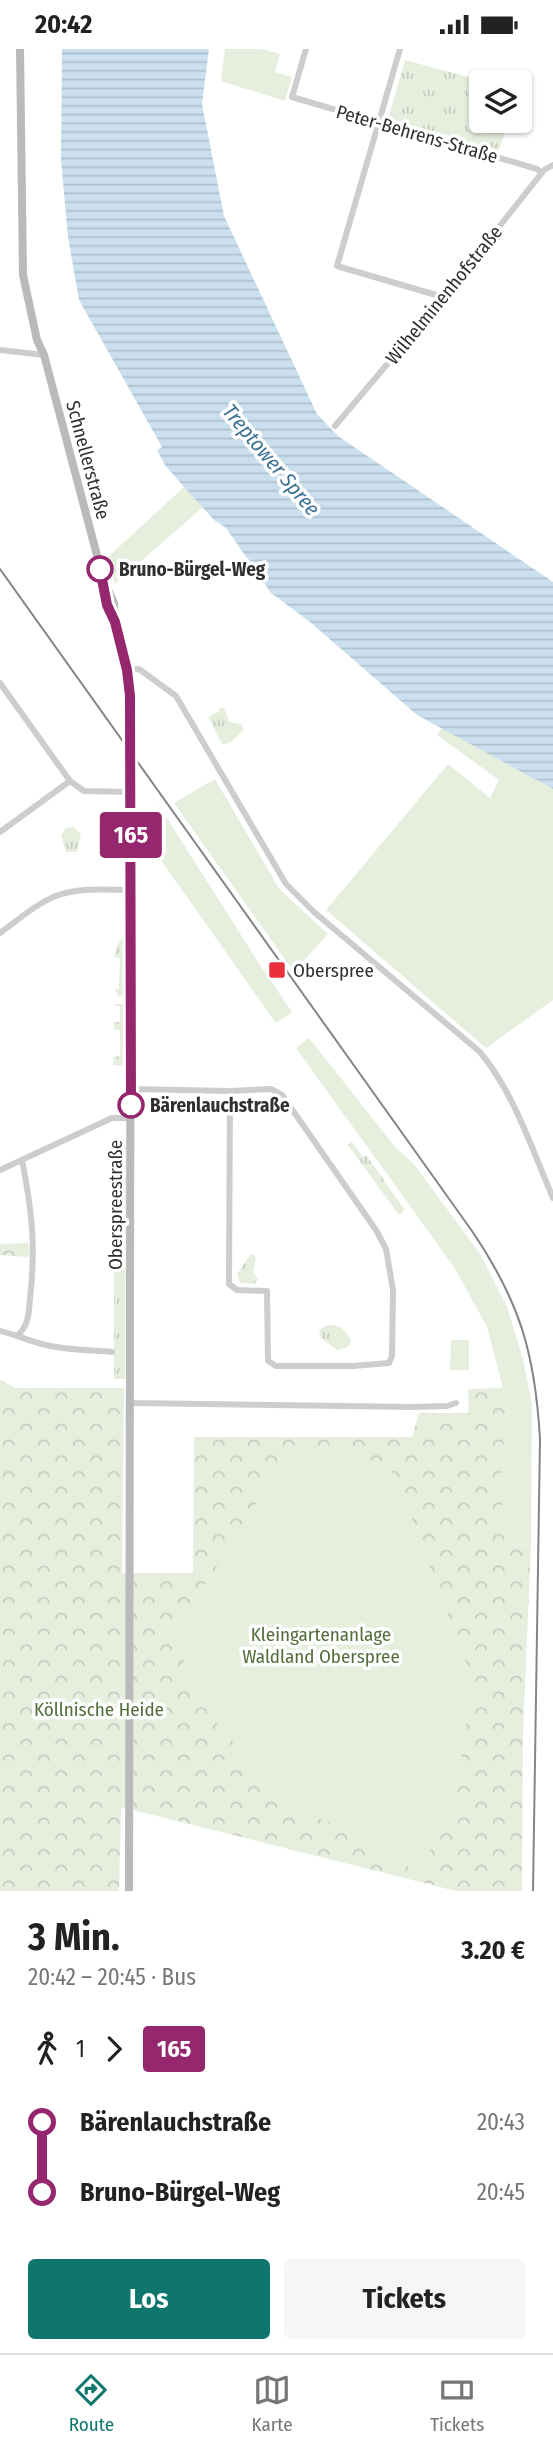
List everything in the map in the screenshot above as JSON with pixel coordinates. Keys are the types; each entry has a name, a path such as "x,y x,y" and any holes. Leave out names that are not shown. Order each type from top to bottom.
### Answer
{"main road":[{"name":"Schnellerstraße","path":"20,49 23,275 36,329 43,338 43,352 103,578 107,605 115,622 127,670"},
{"name":"Oberspreestraße","path":"127,670 131,703 132,792 129,1891"}],"street":[{"name":"Peter-Behrens-Straße","path":"306,49 292,97 537,169 542,173"},
{"path":"400,49 337,266 443,297"},
{"name":"Wilhelminenhofstraße","path":"335,426 542,173 553,165"},
{"path":"0,350 43,352"},
{"path":"127,670 139,669 176,696 286,884 314,912 487,1061 504,1087 553,1198"},
{"path":"0,683 70,781 84,791 132,792"},
{"path":"0,699 7,694"},
{"path":"0,832 70,781"},
{"path":"0,933 47,900 64,893 83,890 132,890"},
{"path":"131,1089 271,1089 282,1095 380,1236 390,1265 393,1290 392,1356 389,1363 276,1366 268,1361 267,1291 237,1290 229,1284 230,1091"},
{"path":"0,1170 112,1118 131,1118"},
{"path":"19,1334 24,1328 29,1311 34,1261 32,1210 22,1160"},
{"path":"0,1331 19,1334 25,1340 49,1346 112,1352"},
{"path":"130,1403 412,1407 447,1406 456,1403"}],"green space":[{"path":"225,49 261,49 280,54 275,72 292,77 285,101 221,81"},
{"path":"405,60 469,77 469,133 505,133 499,150 388,119"},
{"path":"184,487 203,507 115,584 108,557"},
{"path":"224,708 230,722 241,724 244,730 226,744 222,744 208,717"},
{"path":"442,728 553,789 553,1000 486,1048 326,910 448,764 490,798 499,780 437,735"},
{"path":"215,779 280,890 328,934 294,972 174,803"},
{"path":"160,807 292,1012 276,1023 148,842 141,823 141,813"},
{"path":"73,827 81,834 77,852 66,852 61,835 66,828"},
{"path":"124,934 128,936 127,991 125,995 118,996 115,989 119,989 120,958 114,957"},
{"path":"124,1004 127,1008 125,1066 113,1065 114,1057 120,1056 120,1030 114,1030 114,1022 120,1022 120,1006 114,1006"},
{"path":"309,1038 396,1148 413,1163 481,1255 507,1307 523,1359 532,1404 531,1545 505,1544 501,1482 506,1413 503,1388 487,1327 454,1267 296,1048"},
{"path":"119,1142 126,1142 125,1379 114,1379 114,1251 119,1251 119,1200 114,1200 114,1183 119,1183"},
{"path":"352,1142 363,1157 366,1155 405,1210 399,1215 348,1145"},
{"path":"28,1243 30,1255 27,1257 0,1255 0,1244"},
{"path":"254,1254 256,1259 253,1272 258,1279 255,1284 240,1283 237,1274 250,1255"},
{"path":"328,1325 340,1327 345,1331 351,1341 348,1347 337,1350 321,1338 319,1330"},
{"path":"451,1340 469,1340 469,1370 450,1370"},
{"name":"Köllnische Heide","path":"0,1380 16,1388 124,1388 122,1573 193,1573 194,1437 412,1437 419,1413 469,1413 468,1389 503,1388 506,1413 501,1482 505,1544 531,1545 523,1732 522,1891 456,1891 121,1807 119,1891 0,1891"},
{"name":"Kleingartenanlage Waldland Oberspree","path":"338,1441 395,1474 472,1679 454,1808 418,1872 275,1793 213,1718 172,1636 284,1462"}],"water":[{"name":"Treptower Spree","path":"62,49 209,49 202,104 224,216 317,414 338,436 553,582 553,789 417,715 310,622 271,593 226,528 214,520 165,465 157,450 162,447 79,300 68,237 61,160"}],"tram line":[{"path":"0,569 472,1231 513,1305 529,1354 540,1439 533,1891"}],"bus line":[{"name":"165","path":"100,569 107,605 115,622 127,670 130,696 131,1105"}],"place":[{"name":"Bruno-Bürgel-Weg","path":"100,569"},
{"name":"Oberspree","path":"277,970"},
{"name":"Bärenlauchstraße","path":"131,1105"}]}
